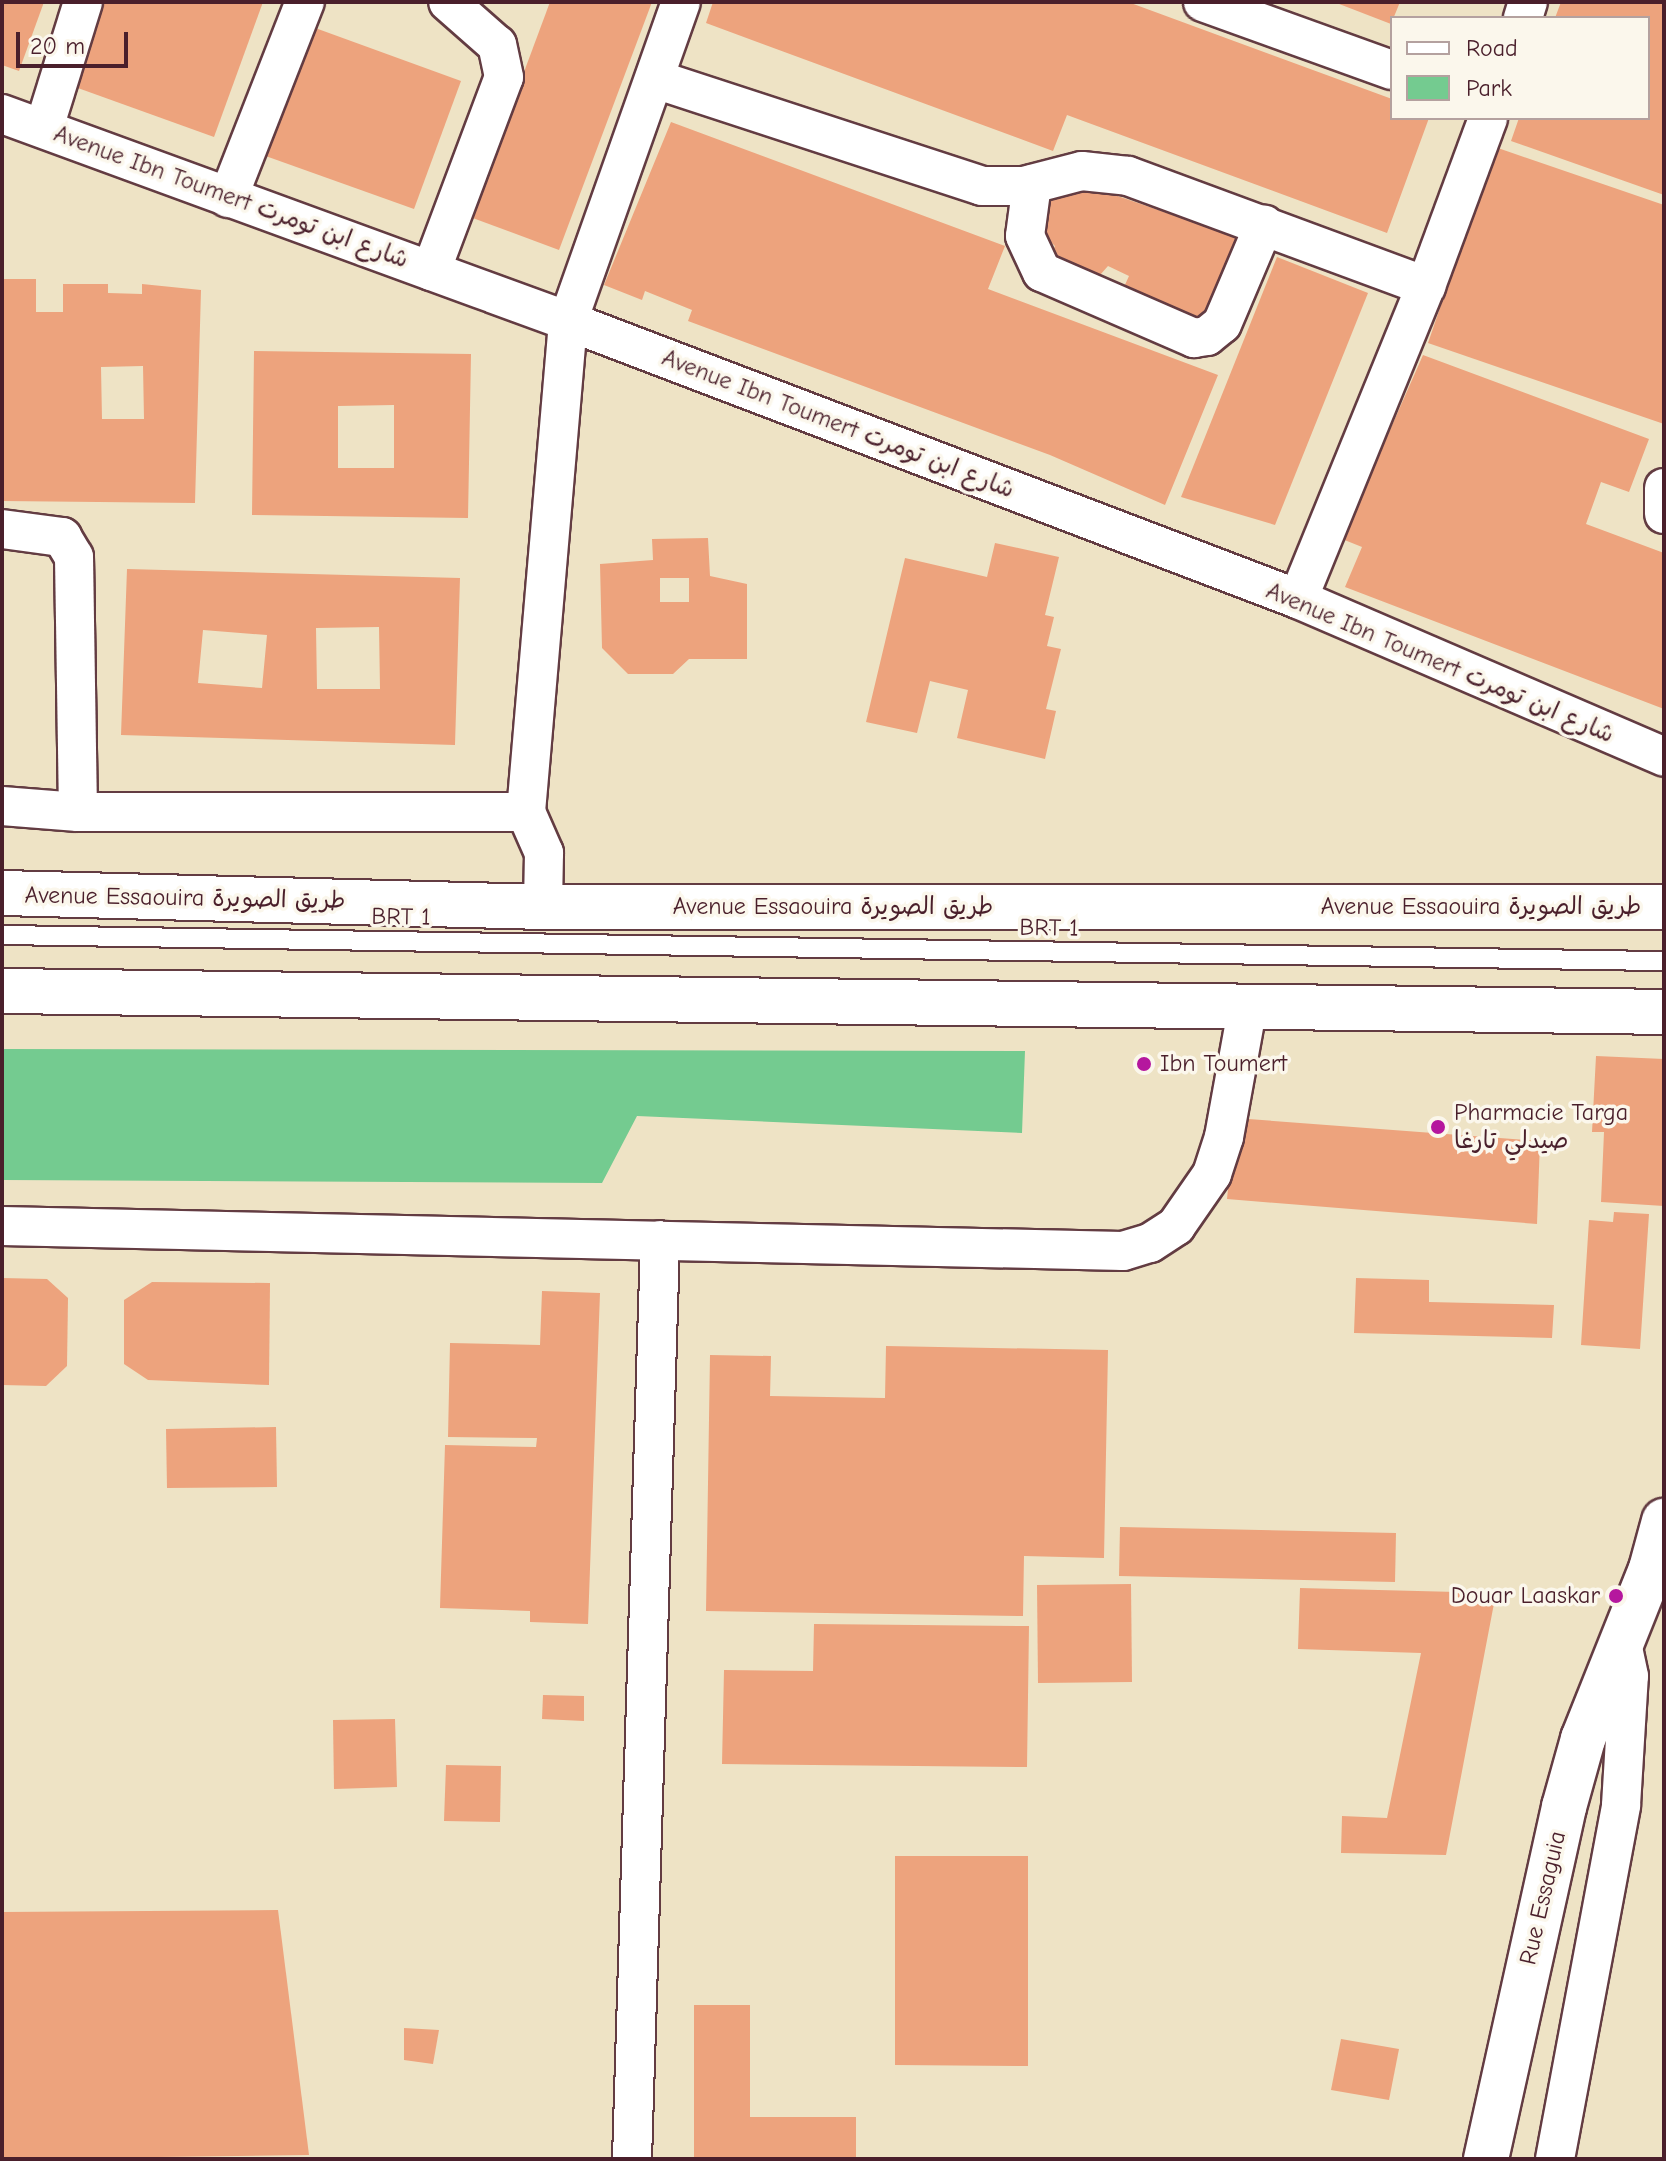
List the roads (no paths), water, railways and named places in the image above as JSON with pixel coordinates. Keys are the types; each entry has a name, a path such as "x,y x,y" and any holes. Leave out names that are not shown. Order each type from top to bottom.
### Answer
{"main road":[{"name":"Avenue Essaouira طريق الصويرة","path":"2,893 543,907 1664,907"},
{"path":"2,991 1664,1012"},
{"name":"Rue Essaguia","path":"1486,2159 1564,1807 1583,1739 1622,1643 1664,1521"}],"street":[{"path":"44,128 83,2"},
{"path":"228,198 305,2"},
{"path":"431,271 504,77 497,45 448,2"},
{"path":"543,907 544,853 526,812 568,321 681,2"},
{"path":"1203,2 1390,69"},
{"path":"655,79 982,186 1032,184 1106,171 1264,225 1426,286"},
{"name":"Avenue Ibn Toumert شارع ابن تومرت","path":"2,114 568,321 1298,599 1664,757"},
{"path":"1298,599 1426,286 1487,120"},
{"path":"1032,184 1025,236 1042,272 1194,338 1207,336 1222,324 1264,225"},
{"path":"1664,488 1664,514"},
{"path":"2,529 51,533 62,537 74,557 78,812"},
{"path":"2,806 78,812 526,812"},
{"path":"2,1226 1084,1252 1150,1243 1176,1226 1212,1174 1224,1137 1248,1005"},
{"path":"632,2159 660,1240"},
{"name":"Rue Essaguia","path":"1555,2159 1621,1805 1629,1676 1622,1643"}],"lane":[{"name":"BRT 1","path":"2,935 1664,961"}],"place":[{"name":"Ibn Toumert","path":"1144,1064"},
{"name":"Pharmacie Targa صيدلي تارغا","path":"1438,1127"},
{"name":"Douar Laaskar","path":"1616,1596"}]}
